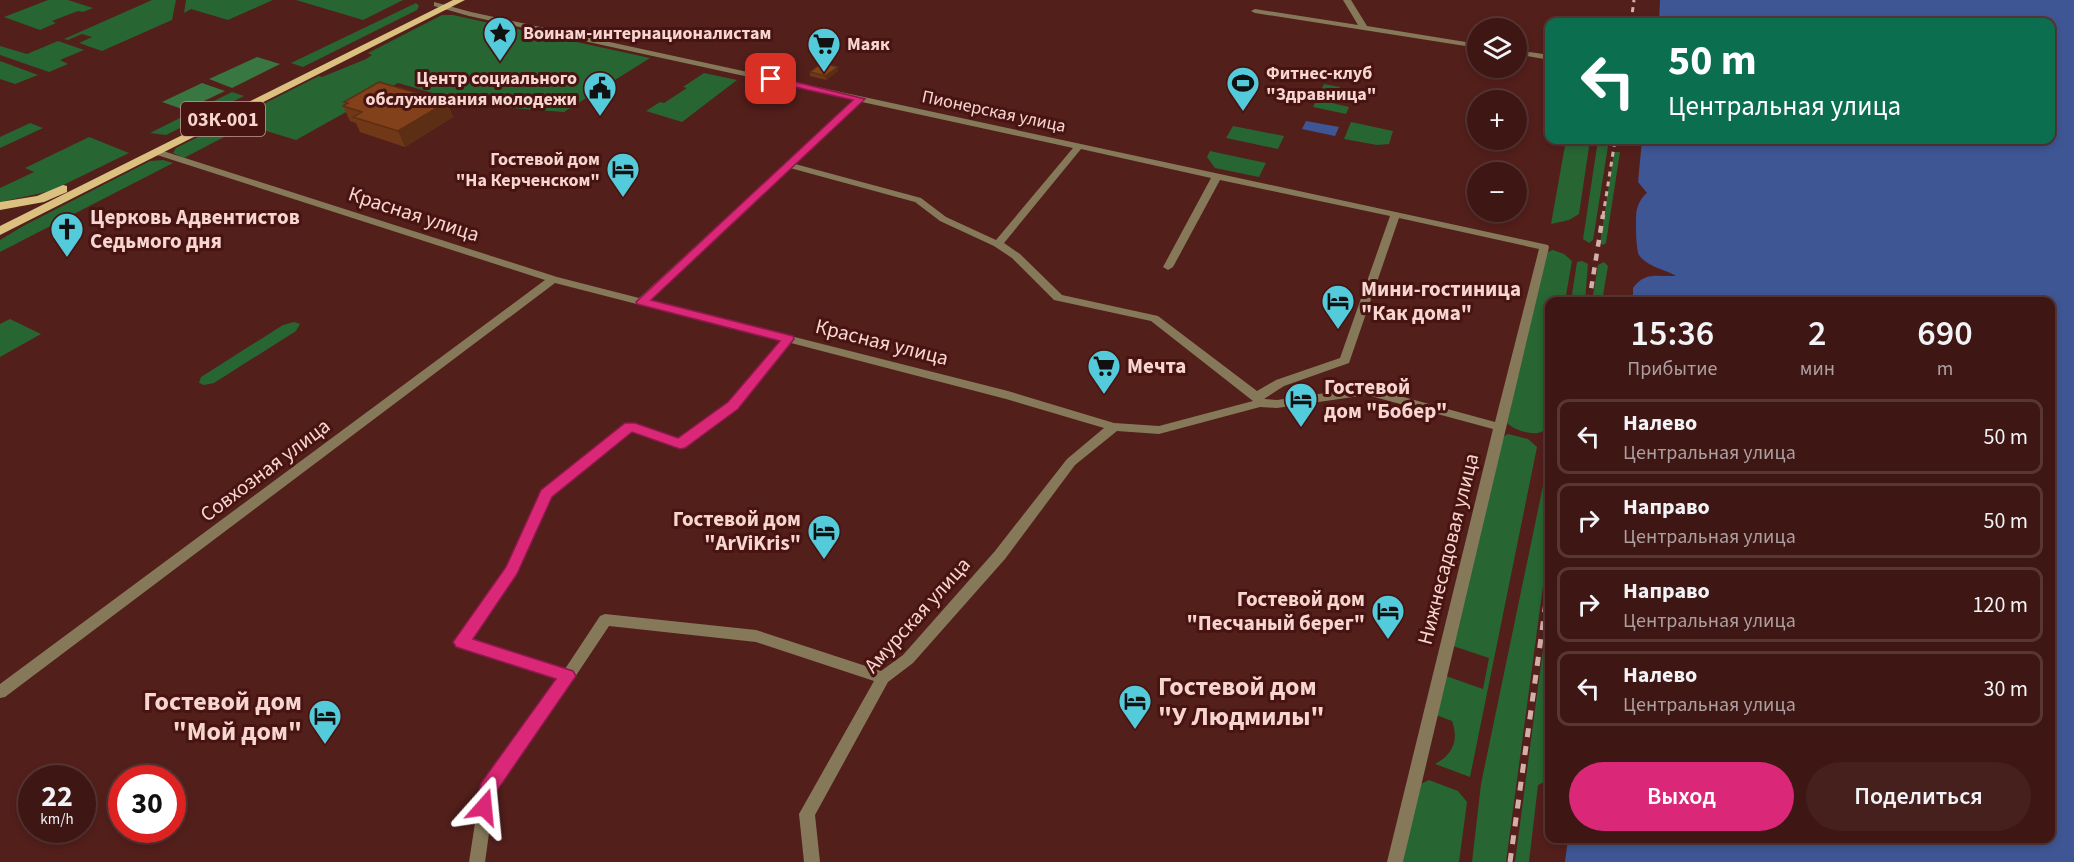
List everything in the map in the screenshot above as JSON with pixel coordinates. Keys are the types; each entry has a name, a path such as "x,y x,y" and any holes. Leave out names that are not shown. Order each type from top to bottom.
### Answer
{"main road":[{"name":"03К-001","path":"0,230 6,224 8,217 0,208 40,199 58,192 443,4 460,0"},
{"name":"03К-001","path":"0,230 157,153 443,4"}],"street":[{"path":"1347,0 1364,28"},
{"name":"Пионерская улица","path":"443,4 861,99 1544,247"},
{"path":"1255,11 1467,44"},
{"path":"1527,54 1545,57"},
{"path":"642,302 861,99"},
{"path":"998,244 1079,146"},
{"name":"Красная улица","path":"157,153 553,279 1008,394 1114,427 1164,429 1258,400 1277,404 1367,391 1500,427"},
{"path":"788,165 918,200 943,219 998,244 1017,256 1058,298 1154,318 1258,400 1280,383 1345,360 1395,215"},
{"path":"1168,267 1217,176"},
{"name":"Нижнесадовая улица","path":"1395,862 1544,247"},
{"name":"Совхозная улица","path":"0,692 553,279"},
{"path":"568,676 461,642 512,570 546,494 630,426 680,444 733,406 788,339"},
{"name":"Амурская улица","path":"812,862 807,814 883,678 908,659 1000,555 1071,462 1114,427"},
{"path":"477,862 487,789 605,620 756,636 883,678"}],"green space":[{"path":"48,0 68,0 93,8 52,21 56,23 40,30 4,17"},
{"path":"152,0 176,0 172,20 102,51 79,43 92,37 82,34 68,40 64,39"},
{"path":"186,0 273,0 228,20 191,9 184,13"},
{"path":"296,0 403,0 363,20"},
{"path":"416,3 419,6 417,10 303,67 291,63"},
{"path":"442,15 453,15 650,58 564,112 474,105 398,83 296,140 247,125 184,158 173,153 176,148 319,76 322,77 366,59 372,55 368,53"},
{"path":"58,41 84,50 60,60 68,64 49,72 0,55 0,46 27,54"},
{"path":"257,57 280,64 232,88 209,79"},
{"path":"0,61 38,75 15,84 0,79"},
{"path":"704,73 737,80 682,122 646,111 660,102 664,103 687,88 683,87"},
{"path":"202,83 225,91 185,110 162,102"},
{"path":"1324,84 1340,87 1332,103 1349,107 1346,114 1313,107"},
{"path":"232,92 244,96 166,135 150,133"},
{"path":"1351,122 1393,131 1389,144 1377,145 1344,139"},
{"path":"30,123 43,128 0,148 0,137"},
{"path":"1233,126 1284,136 1278,149 1226,138"},
{"path":"89,137 129,153 51,191 0,202 0,188 34,172 25,168"},
{"path":"1565,144 1589,144 1579,214 1569,220 1551,224"},
{"path":"1597,144 1608,144 1593,240 1589,243 1583,239"},
{"path":"1210,151 1266,163 1259,177 1215,168 1207,157"},
{"path":"1614,152 1620,152 1606,243 1603,245 1600,243"},
{"path":"163,160 173,163 0,252 0,240 25,225 150,161"},
{"path":"1553,250 1564,254 1572,261 1566,297 1545,297 1545,418 1543,431 1530,433 1507,423 1547,252"},
{"path":"1582,261 1588,264 1585,297 1572,297 1577,262"},
{"path":"1604,262 1608,266 1603,297 1593,297 1598,265"},
{"path":"10,319 41,334 0,357 0,324"},
{"path":"294,322 300,324 296,331 214,383 204,385 199,383 201,377 283,325"},
{"path":"1508,434 1528,439 1537,447 1470,777 1435,764 1450,751 1455,734 1452,721 1436,715 1446,676 1483,689 1489,658 1453,646 1503,437"},
{"path":"1545,476 1545,571 1506,862 1472,862 1481,784"},
{"path":"1545,633 1545,782 1538,785 1529,862 1515,862"},
{"path":"1429,780 1458,791 1467,802 1459,862 1403,862 1419,785"}],"water":[{"path":"1660,0 2074,0 2074,862 1565,862 1567,843 2055,843 2055,297 1631,297 1633,288 1642,279 1652,276 1676,276 1651,265 1642,259 1638,252 1636,213 1647,193 1638,182 1642,144 2055,144 2055,18 1659,18"},
{"path":"1306,121 1339,127 1335,136 1302,129"}],"building":[{"path":"822,63 838,67 825,76 810,72"},
{"path":"379,82 447,102 398,131 353,117 362,112 343,106 348,103 344,102"}],"railway":[{"path":"1632,18 1634,0"},
{"path":"1603,216 1614,144"},
{"path":"1590,297 1603,215"},
{"path":"1510,862 1545,609"}],"place":[{"name":"Воинам-интернационалистам","path":"500,62"},
{"name":"Маяк","path":"824,73"},
{"name":"Фитнес-клуб \"Здравница\"","path":"1243,112"},
{"name":"Центр социального обслуживания молодежи","path":"600,117"},
{"name":"Гостевой дом \"На Керченском\"","path":"623,198"},
{"name":"Церковь Адвентистов Седьмого дня","path":"67,258"},
{"name":"Мини-гостиница \"Как дома\"","path":"1338,330"},
{"name":"Мечта","path":"1104,395"},
{"name":"Гостевой дом \"Бобер\"","path":"1301,428"},
{"name":"Гостевой дом \"ArViKris\"","path":"824,560"},
{"name":"Гостевой дом \"Песчаный берег\"","path":"1388,640"},
{"name":"Гостевой дом \"У Людмилы\"","path":"1135,730"},
{"name":"Гостевой дом \"Мой дом\"","path":"325,745"}],"route":[{"path":"484,807 487,789 568,676 461,642 512,570 546,494 630,426 680,444 733,406 788,339 642,302 861,99 771,79"}]}
